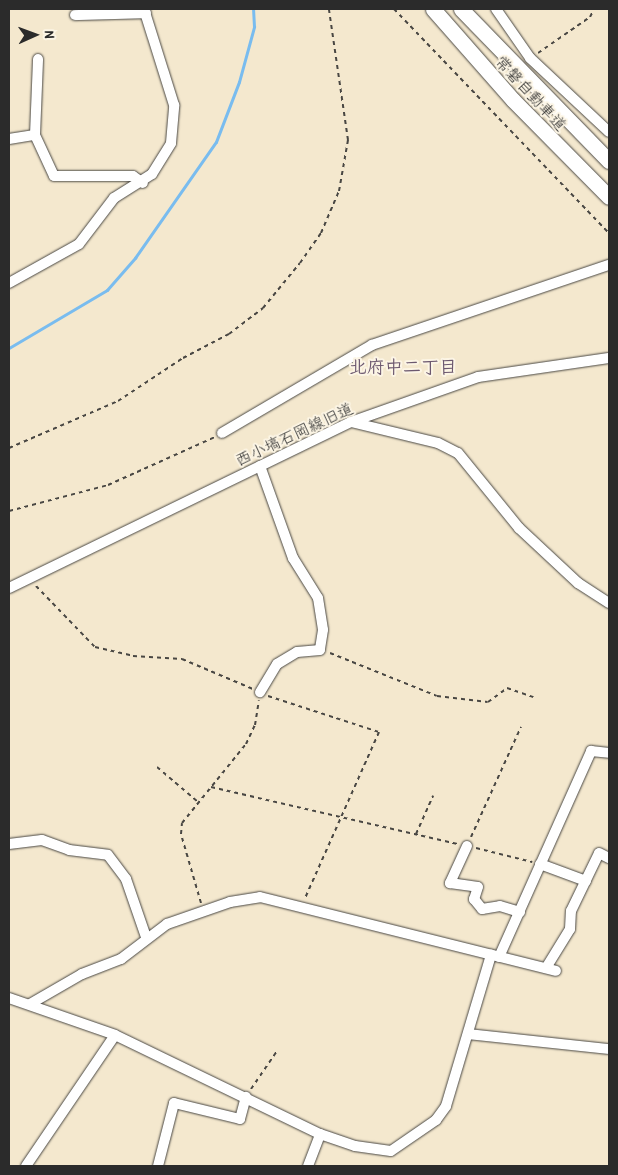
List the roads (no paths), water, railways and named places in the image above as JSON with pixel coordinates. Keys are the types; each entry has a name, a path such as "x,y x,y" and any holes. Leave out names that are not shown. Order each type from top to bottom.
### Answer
{"highway":[{"name":"常磐自動車道","path":"433,9 512,100 609,197"},
{"name":"常磐自動車道","path":"461,9 609,161"}],"street":[{"path":"496,9 530,58 609,132"},
{"path":"9,283 71,251 114,198 143,183 171,144 176,118 161,53 145,11 75,15"},
{"path":"38,59 35,135 54,176 133,176 143,183"},
{"path":"9,139 35,135"},
{"path":"222,434 372,345 609,265"},
{"name":"西小塙石岡線旧道","path":"9,588 351,422 478,377 609,358"},
{"path":"351,422 438,443 458,453 520,528 578,583 609,603"},
{"path":"260,466 293,558 318,598 323,617 320,650 297,652 277,664 260,692"},
{"path":"9,998 115,1035 320,1134 355,1146 397,1149 436,1120 446,1106 495,956 520,912 591,751 609,753"},
{"path":"9,844 42,840 69,850 108,855 126,878 146,937"},
{"path":"467,846 450,883 478,887 474,899 482,909 500,906 520,912"},
{"path":"30,1004 61,990 82,974 121,959 146,937 202,911 260,898 302,906 551,969 570,929 572,911 599,853 609,858"},
{"path":"540,864 586,881"},
{"path":"468,1034 609,1049"},
{"path":"26,1166 115,1035"},
{"path":"158,1166 174,1103 240,1119 246,1097"},
{"path":"308,1166 320,1134"}],"waterway":[{"path":"9,348 107,290 135,258 216,142 239,82 254,27 253,9"}],"district":[{"name":"北府中二丁目","path":"403,367"}]}
